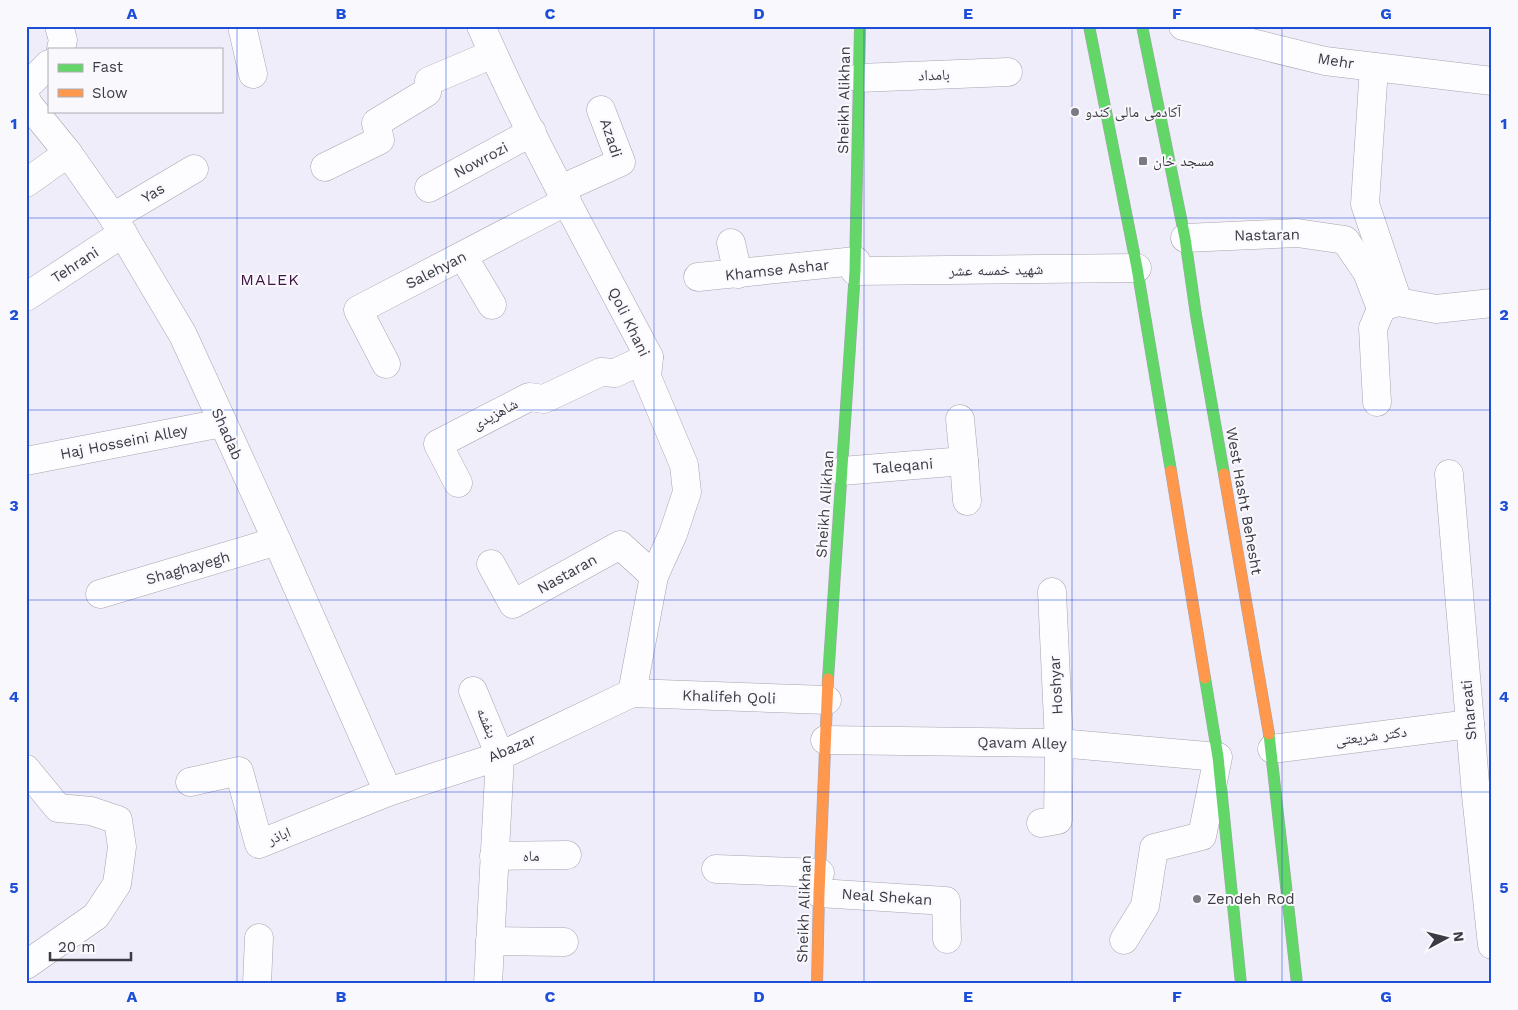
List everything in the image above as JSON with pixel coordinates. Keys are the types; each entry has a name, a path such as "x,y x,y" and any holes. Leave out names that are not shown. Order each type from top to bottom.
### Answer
{"main road":[{"name":"Sheikh Alikhan","path":"817,984 819,883 827,700 856,266 860,26"},
{"path":"1089,26 1137,268 1218,757 1241,984"},
{"name":"West Hasht Behesht","path":"1142,26 1185,238 1198,325 1272,749 1297,984"}],"street":[{"path":"242,26 254,74"},
{"name":"Qoli Khani","path":"481,26 532,132 649,357 647,377 684,465 687,492 673,534 654,576 632,693"},
{"name":"Mehr","path":"1183,26 1325,60 1492,81"},
{"path":"325,167 380,140 376,123 427,92 430,81 493,54"},
{"path":"26,86 48,65"},
{"path":"1374,67 1365,204 1390,305"},
{"name":"بامداد","path":"859,78 1008,72"},
{"name":"Shadab","path":"26,99 29,106 68,153 118,225 183,335 388,792"},
{"name":"Azadi","path":"564,195 621,162 601,110"},
{"name":"Nowrozi","path":"429,188 532,132"},
{"path":"26,183 68,153"},
{"name":"Yas","path":"118,225 194,169"},
{"name":"Salehyan","path":"386,364 358,310 463,256 564,195"},
{"name":"Tehrani","path":"26,297 118,225"},
{"name":"Nastaran","path":"1185,238 1297,232 1345,240 1367,272 1380,306 1390,305"},
{"path":"731,244 738,274"},
{"path":"463,256 492,305"},
{"name":"شهید خمسه عشر","path":"856,266 1137,268"},
{"name":"Khamse Ashar","path":"698,277 856,266"},
{"path":"1390,305 1436,309 1492,303"},
{"path":"1377,402 1373,328 1390,305"},
{"name":"شاهزیدی","path":"458,483 438,444 529,397 544,399 601,372 615,373 649,357"},
{"path":"960,419 967,501"},
{"name":"Haj Hosseini Alley","path":"26,461 222,423"},
{"name":"Taleqani","path":"842,471 964,461"},
{"name":"Shareati","path":"1450,474 1470,724 1484,795 1492,945"},
{"name":"Shaghayegh","path":"100,594 277,542"},
{"name":"Nastaran","path":"491,564 513,604 620,545 654,576"},
{"name":"Hoshyar","path":"1041,823 1058,820 1059,743 1052,592"},
{"name":"بنفشه","path":"473,690 500,756"},
{"name":"Khalifeh Qoli","path":"632,693 827,700"},
{"name":"Abazar","path":"388,792 500,756 632,693"},
{"name":"دکتر شریعتی","path":"1272,749 1470,724"},
{"name":"Qavam Alley","path":"825,740 1059,743 1218,757"},
{"path":"488,984 500,756"},
{"path":"1124,940 1145,906 1154,848 1202,836 1218,757"},
{"path":"26,769 58,808 91,811 118,820 122,847 117,884 96,916 26,965"},
{"name":"اباذر","path":"190,782 239,771 259,844 388,792"},
{"name":"ماه","path":"494,856 567,855"},
{"path":"716,870 819,883"},
{"name":"Neal Shekan","path":"819,883 946,901 948,939"},
{"path":"257,984 259,938"},
{"path":"490,941 564,942"}],"traffic: fast":[{"path":"828,679 855,271 860,26"},
{"path":"1089,26 1137,268 1171,471"},
{"path":"1142,26 1185,238 1196,315 1224,474"},
{"path":"1205,678 1218,757 1241,984"},
{"path":"1269,734 1297,984"}],"traffic: slow":[{"path":"1171,471 1205,678"},
{"path":"1224,474 1269,734"},
{"path":"817,984 828,679"}],"place":[{"name":"آکادمی مالی کندو","path":"1075,112"},
{"name":"مسجد خان","path":"1143,161"},
{"name":"Zendeh Rod","path":"1197,899"}],"district":[{"name":"MALEK","path":"270,279"}]}
